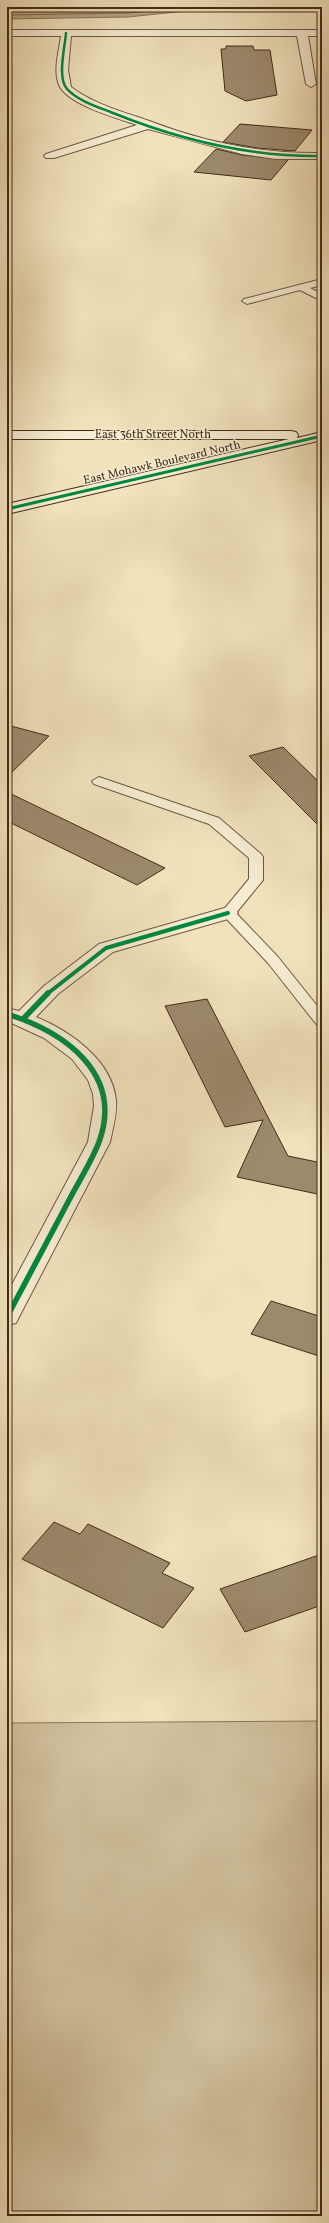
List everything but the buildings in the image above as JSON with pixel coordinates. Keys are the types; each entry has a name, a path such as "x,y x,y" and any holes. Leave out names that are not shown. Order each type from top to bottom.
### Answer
{"street":[{"path":"7,33 322,33"},
{"path":"66,33 62,79 67,90 84,102 149,124 232,149 273,154 322,156"},
{"path":"302,33 311,84"},
{"path":"50,156 149,124"},
{"name":"East 36th Street North","path":"7,435 322,436"},
{"name":"East Mohawk Boulevard North","path":"7,509 322,436"},
{"path":"7,1317 99,1142 106,1114 104,1092 94,1071 81,1055 61,1039 16,1016 106,948 228,913"}],"lane":[{"path":"247,301 322,282"},
{"path":"301,287 322,298"},
{"path":"99,781 214,821 256,857 256,880 228,913 274,960 322,1022"}],"shaded area":[{"path":"322,1721 322,2216 7,2216 7,1723"}],"water":[{"path":"7,7 224,7 128,17 7,19"}],"cycle path":[{"path":"66,33 62,70 64,84 67,89 77,97 95,106 144,124 195,140 231,149 276,155 322,156"},
{"path":"7,509 322,436"},
{"path":"24,1018 51,990 106,948 228,913"},
{"path":"7,1014 21,1018 51,1033 79,1054 91,1066 99,1080 104,1094 105,1106 99,1142 7,1317"}]}
